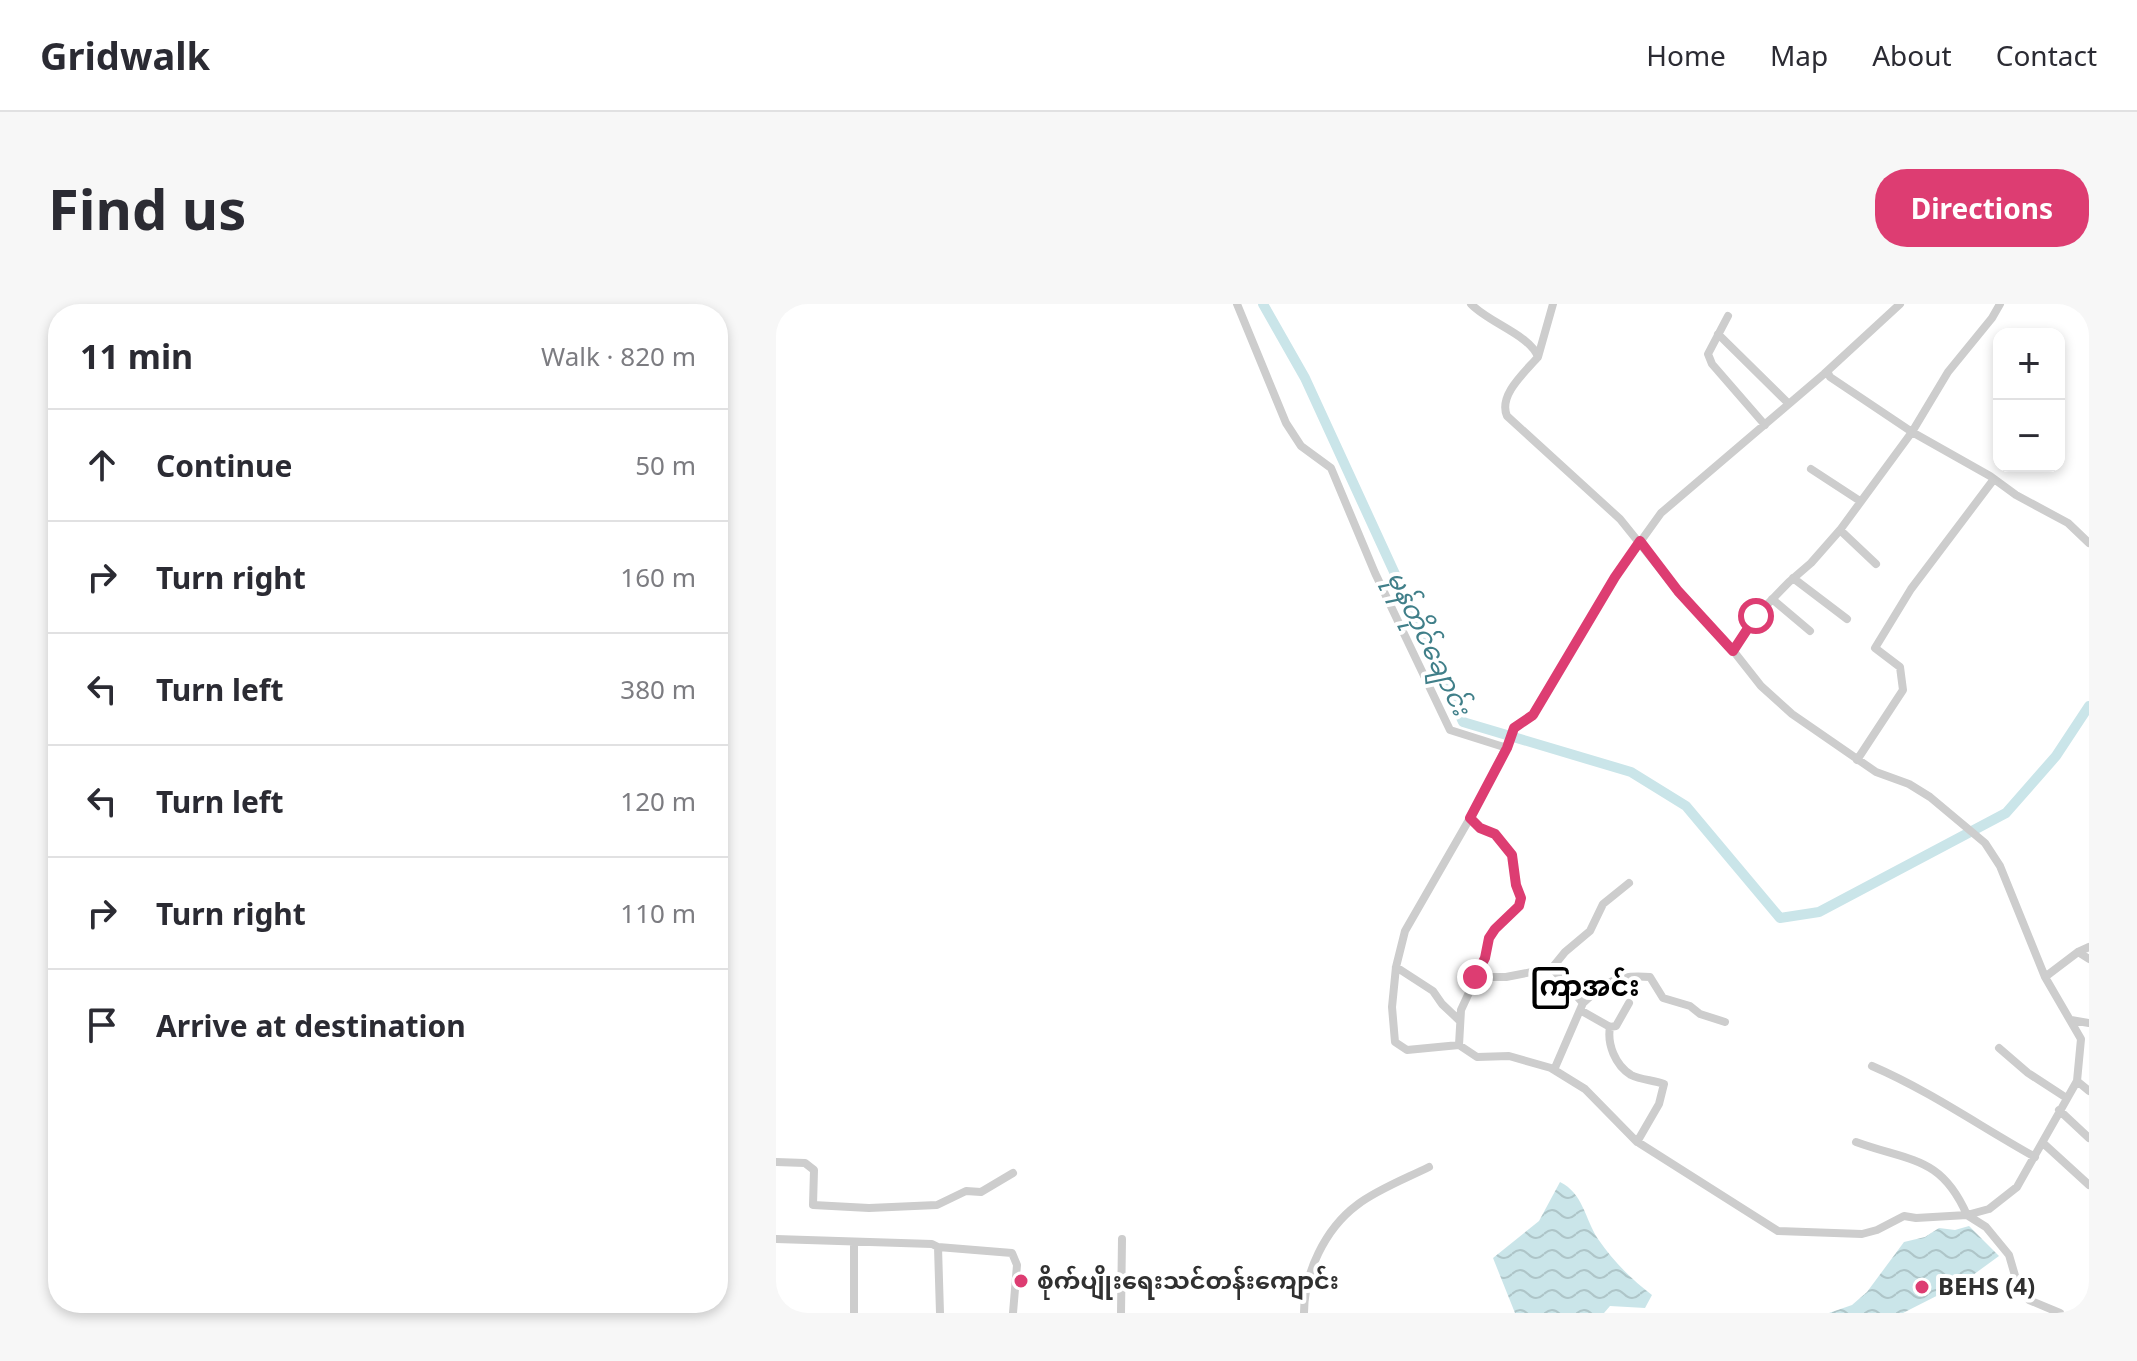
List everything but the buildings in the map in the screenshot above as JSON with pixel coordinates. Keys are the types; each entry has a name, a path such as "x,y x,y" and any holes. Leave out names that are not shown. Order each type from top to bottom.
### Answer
{"street":[{"path":"1237,304 1286,423 1301,446 1331,468 1375,573 1450,730 1508,745"},
{"path":"1471,304 1483,317 1534,348 1538,357"},
{"path":"1553,304 1538,357 1515,384 1504,411 1620,519 1640,541 1678,591 1761,686 1792,714 1876,772 1909,784 1930,797 1985,843 2000,866 2045,977 2085,1039 2077,1081 2065,1097 2017,1187 1989,1209 1967,1215 1904,1216 1862,1234 1778,1231 1637,1142 1585,1089 1554,1070 1509,1056 1477,1057 1459,1045 1407,1050 1395,1042 1392,1007 1396,967 1405,931 1470,818 1514,728 1533,715 1615,577 1640,541 1661,513 1899,305"},
{"path":"1733,651 1756,616 1840,530 1912,432 1948,372 2000,304"},
{"path":"1728,316 1708,354 1712,364 1765,425"},
{"path":"1718,334 1789,404"},
{"path":"1827,371 1830,377 1912,432 2068,523 2089,543"},
{"path":"1811,469 1860,501"},
{"path":"1857,760 1903,690 1900,667 1875,648 1916,581 1994,479"},
{"path":"1840,530 1876,564"},
{"path":"1793,578 1847,619"},
{"path":"1772,599 1810,631"},
{"path":"1459,1045 1464,1001 1485,958 1489,938 1519,906 1521,898 1512,855 1495,834 1480,828 1470,818"},
{"path":"1475,977 1506,977 1552,968 1590,931 1603,904 1629,883"},
{"path":"2045,977 2089,947"},
{"path":"2078,952 2089,959"},
{"path":"1396,967 1433,991 1460,1021"},
{"path":"1552,968 1581,1007 1610,1027 1616,1026 1629,1003"},
{"path":"1554,1070 1581,1007 1607,984 1624,975 1650,977 1663,998 1725,1022"},
{"path":"2071,1020 2089,1023"},
{"path":"1610,1027 1608,1038 1611,1049 1623,1068 1630,1074 1664,1084 1659,1104 1637,1142"},
{"path":"1999,1048 2028,1073 2065,1097"},
{"path":"1872,1066 1914,1084 1969,1120 2035,1157"},
{"path":"2077,1081 2089,1091"},
{"path":"2059,1110 2089,1138"},
{"path":"1856,1142 1937,1170 1958,1195 1967,1215 1986,1227 2009,1255 2016,1279 2029,1300 2060,1313"},
{"path":"2043,1143 2089,1185"},
{"path":"776,1162 805,1163 814,1170 813,1205 869,1208 937,1205 966,1191 981,1192 1013,1173"},
{"path":"1304,1313 1304,1290 1324,1240 1357,1205 1429,1167"},
{"path":"1986,1227 1989,1209"},
{"path":"776,1239 932,1244 1012,1253 1017,1265 1013,1313"},
{"path":"1121,1313 1122,1239"},
{"path":"854,1242 854,1313"},
{"path":"938,1247 940,1313"}],"water":[{"path":"1560,1182 1579,1200 1598,1239 1610,1255 1652,1295 1645,1308 1610,1306 1604,1313 1515,1313 1493,1258 1539,1221"},
{"path":"1969,1226 1999,1256 1962,1283 1903,1313 1829,1313 1852,1305 1867,1292 1904,1242 1925,1237 1939,1228 1955,1230"}],"waterway":[{"name":"မုန်တိုင်ချောင်း","path":"1263,304 1305,378 1463,722 1631,772 1686,806 1780,918 1819,912 2006,813 2056,756 2089,706"}],"place":[{"name":"စိုက်ပျိုးရေးသင်တန်းကျောင်း","path":"1021,1281"},
{"name":"BEHS (4)","path":"1922,1287"}],"district":[{"name":"ကြာအင်း","path":"1585,986"}],"route":[{"path":"1475,977 1485,958 1489,938 1519,906 1521,898 1512,855 1495,834 1480,828 1470,818 1507,748 1514,728 1533,715 1615,577 1640,541 1678,591 1733,651 1756,616"}]}
